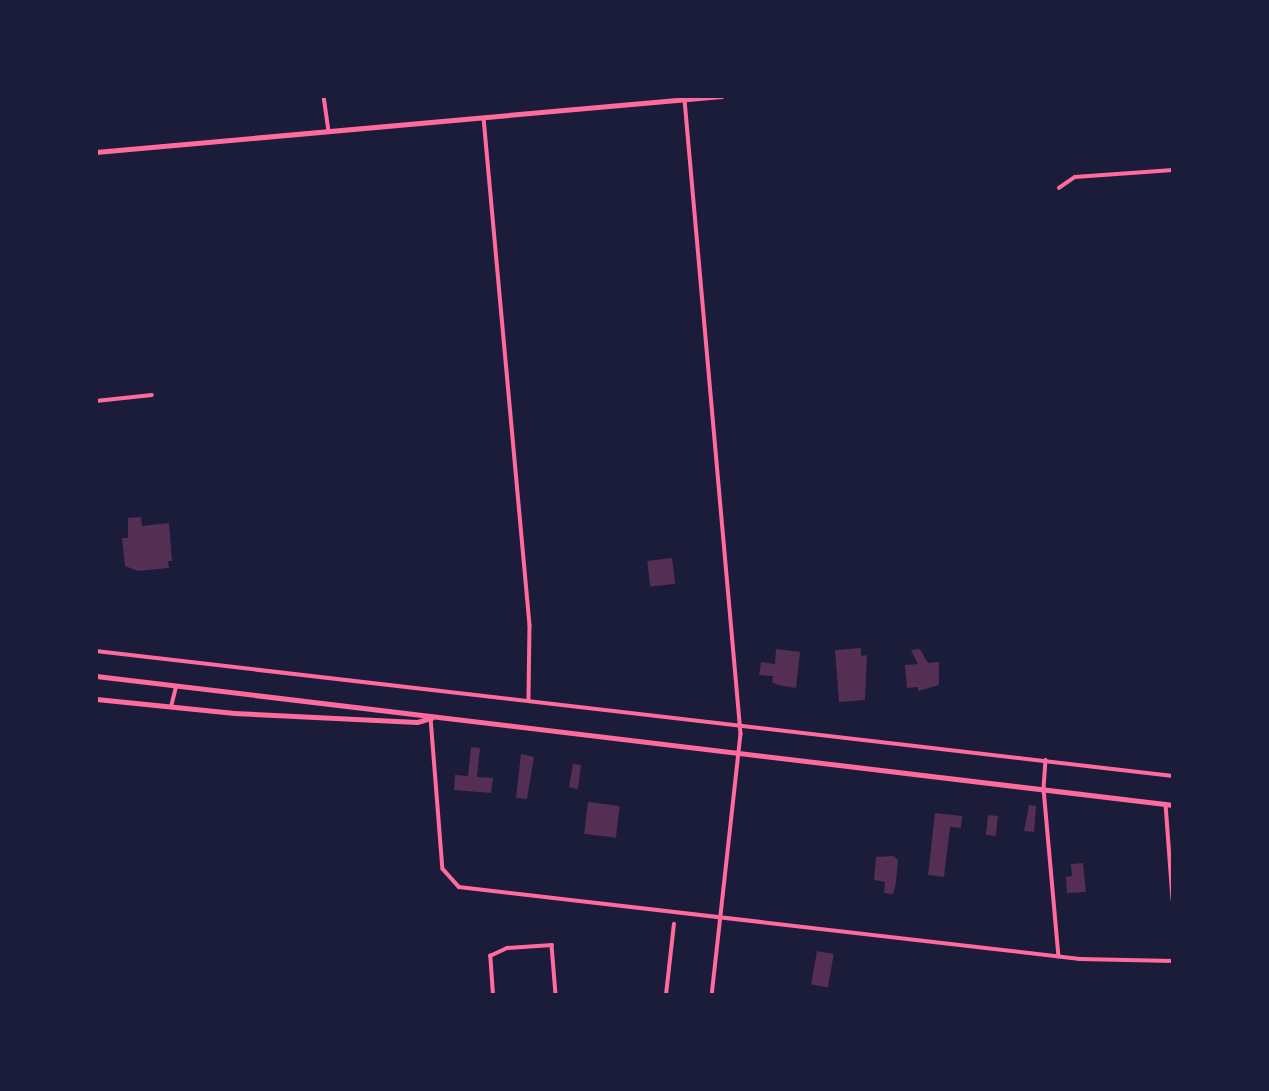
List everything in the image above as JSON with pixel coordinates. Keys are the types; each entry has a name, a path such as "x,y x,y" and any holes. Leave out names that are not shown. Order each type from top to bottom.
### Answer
{"main road":[{"path":"96,676 176,687 408,710 431,718 1169,804"},
{"path":"96,699 170,709 417,722 431,718"}],"street":[{"path":"324,96 329,131"},
{"path":"96,152 721,96"},
{"path":"685,100 740,726 740,755 712,995"},
{"path":"484,118 530,625 529,701"},
{"path":"1059,188 1075,177 1173,170"},
{"path":"96,401 152,395"},
{"path":"96,651 1173,776"},
{"path":"170,709 176,687"},
{"path":"431,718 443,869 453,883 474,889 1059,956 1173,961"},
{"path":"1046,760 1044,789 1059,956"},
{"path":"1169,804 1173,899"},
{"path":"666,995 674,924"},
{"path":"493,995 490,956 507,948 552,945 556,995"}],"building":[{"path":"141,517 142,526 169,523 172,561 168,561 169,568 138,571 125,566 122,538 128,538 128,518"},
{"path":"672,558 675,584 650,587 647,561"},
{"path":"861,648 861,656 867,655 865,700 839,702 835,650"},
{"path":"776,649 800,652 796,688 772,682 773,676 759,675 761,662 775,664"},
{"path":"920,649 928,663 939,662 939,685 918,691 918,687 907,688 905,665 918,664 911,650"},
{"path":"471,747 480,748 477,777 493,778 491,793 454,790 455,775 468,776"},
{"path":"521,754 534,757 527,799 516,798"},
{"path":"573,764 581,765 578,789 569,787"},
{"path":"588,802 620,806 616,838 584,834"},
{"path":"1029,805 1036,806 1034,832 1024,831"},
{"path":"935,813 962,816 961,828 950,827 944,877 928,875"},
{"path":"988,815 998,816 996,836 986,835"},
{"path":"893,856 898,860 896,882 893,894 884,893 885,882 874,880 876,857"},
{"path":"1083,863 1086,892 1067,893 1066,877 1072,876 1071,864"},
{"path":"817,951 834,954 828,987 811,984"}]}
